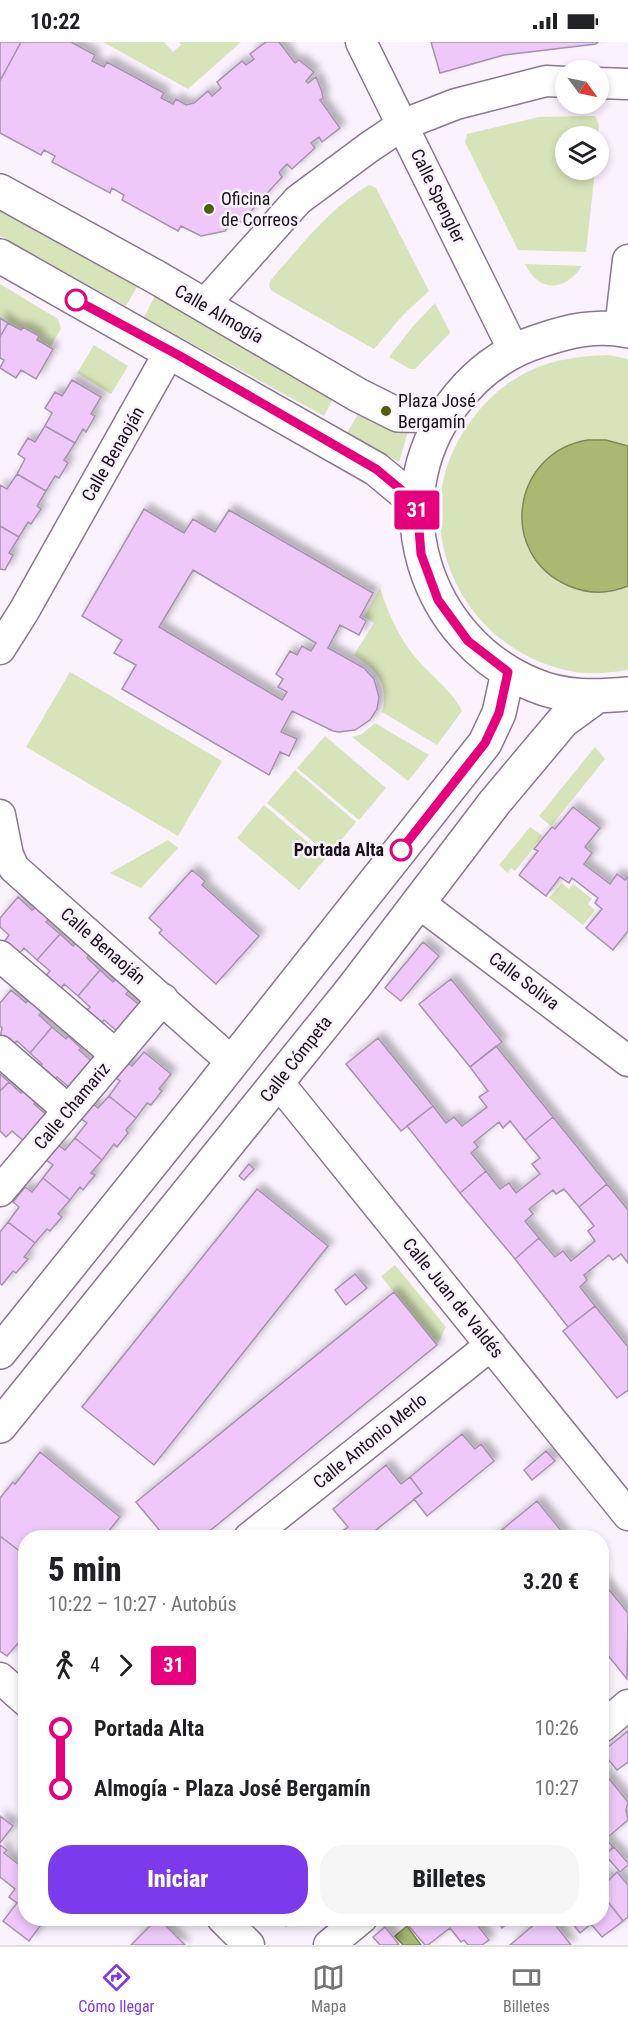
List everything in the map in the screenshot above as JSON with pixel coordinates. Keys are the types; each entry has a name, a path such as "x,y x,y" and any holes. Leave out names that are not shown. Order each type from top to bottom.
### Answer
{"main road":[{"name":"Calle Almogía","path":"0,191 204,305 358,395 398,415 444,416"},
{"path":"0,256 376,469 417,503"},
{"path":"624,330 588,329 565,332 521,346 483,371 461,392 444,416 425,458 417,503 421,554 438,600 468,641 508,672 536,686 565,694 596,697 628,694"},
{"path":"0,1352 485,743 499,713 508,672"},
{"name":"Calle Cómpeta","path":"0,1426 278,1082 495,802 563,721 596,697"}],"street":[{"name":"Calle Spengler","path":"361,42 514,351"},
{"path":"204,305 298,200 402,125 456,104 546,81 555,81"},
{"path":"609,83 628,84"},
{"path":"624,330 628,260"},
{"name":"Calle Benaoján","path":"2,643 170,351"},
{"name":"Calle Benaoján","path":"0,815 8,855 7,876 163,999 232,1062"},
{"name":"Calle Soliva","path":"419,903 628,1061"},
{"name":"Calle Chamariz","path":"0,956 115,1054 68,1110 4,1176"},
{"path":"115,1054 163,999"},
{"path":"0,1051 68,1110"},
{"name":"Calle Juan de Valdés","path":"278,1082 628,1515"},
{"name":"Calle Antonio Merlo","path":"259,1530 491,1345"},
{"path":"0,1678 18,1694"},
{"path":"609,1721 628,1706"},
{"path":"230,1926 249,1945"},
{"path":"330,1945 353,1926"}],"shaded area":[{"path":"103,42 164,42 173,52 181,45 179,42 241,42 188,89"},
{"path":"595,116 599,124 599,126 555,126 555,180 594,180 586,252 518,250 465,142 467,134 539,117"},
{"path":"369,185 376,188 429,291 403,315 374,349 272,291 269,286 270,281 316,229 354,194"},
{"path":"0,211 137,287 126,306 0,236"},
{"path":"525,264 582,266 568,281 552,286 537,280"},
{"path":"0,284 58,319 61,329 50,347 0,318"},
{"path":"155,296 333,399 324,416 144,317"},
{"path":"435,303 449,334 415,369 410,369 389,357 414,325"},
{"path":"94,345 128,366 111,394 77,373"},
{"path":"608,355 628,359 628,446 594,440 566,447 544,464 529,487 522,514 525,541 539,565 565,584 581,590 596,592 628,586 628,670 584,673 569,671 529,657 495,634 469,605 450,571 441,533 441,494 451,455 473,418 495,394 521,375 541,366 574,358"},
{"path":"359,412 409,428 399,462 347,433"},
{"path":"588,440 606,440 628,446 628,586 606,592 576,589 546,572 531,552 523,530 523,506 529,484 542,464 562,448"},
{"path":"380,588 390,616 404,642 416,658 453,696 462,711 437,745 382,712 384,693 379,678 369,666 354,655 374,623 364,617"},
{"path":"70,672 222,761 178,836 26,747"},
{"path":"375,723 429,755 408,781 352,737 362,734"},
{"path":"325,736 386,788 359,820 297,768"},
{"path":"595,747 605,759 551,826 539,816"},
{"path":"295,770 356,822 329,855 267,803"},
{"path":"264,805 326,858 299,890 237,838"},
{"path":"530,827 543,836 515,871 511,868 508,873 499,865"},
{"path":"168,840 178,848 141,888 110,873"},
{"path":"562,883 569,889 573,884 592,899 588,904 595,910 583,925 549,898"},
{"path":"395,1265 446,1327 437,1345 381,1276"},
{"path":"407,1926 421,1945 403,1945 395,1936"}],"building":[{"path":"0,42 21,42 0,81"},
{"path":"21,42 71,42 95,55 92,61 104,67 107,62 164,93 161,98 173,104 176,99 186,105 194,103 208,91 212,96 221,88 217,82 242,61 246,65 254,59 250,54 266,42 279,42 295,63 299,60 314,72 306,81 308,83 316,77 322,92 323,98 320,100 340,128 322,142 319,137 311,143 315,148 292,169 287,164 279,172 282,177 241,222 236,218 225,231 201,236 181,226 178,231 122,200 124,195 112,188 110,193 52,162 55,156 44,150 41,155 0,133 0,81"},
{"path":"431,42 598,42 504,55 440,73"},
{"path":"0,318 8,323 0,337"},
{"path":"8,323 21,330 23,327 39,336 37,340 53,349 36,379 21,370 16,378 0,368 4,360 0,358 0,337"},
{"path":"72,380 101,397 91,414 95,416 86,432 83,429 75,443 45,426 52,413 45,408 55,392 62,396"},
{"path":"45,426 75,443 64,460 68,463 59,478 55,476 46,491 17,474 25,459 18,454 28,438 35,442"},
{"path":"17,474 46,491 37,506 41,509 31,524 28,522 19,537 0,526 0,485 7,489"},
{"path":"144,509 184,533 193,519 215,532 229,510 373,593 360,617 366,621 359,635 340,625 328,648 364,668 374,679 379,697 377,709 370,720 355,730 339,732 292,711 281,732 297,739 289,756 280,752 269,775 122,689 136,665 114,653 122,640 82,616","holes":["193,570 316,643 311,651 302,646 297,655 290,651 276,674 283,679 278,687 287,692 282,700 159,627"]},
{"path":"0,526 19,537 9,553 13,555 5,570 0,569"},
{"path":"573,807 600,828 585,847 592,853 584,864 610,884 617,874 625,880 628,876 628,931 613,950 586,928 602,909 595,903 598,898 572,878 569,883 560,877 546,896 519,875 538,851 534,849"},
{"path":"192,870 205,881 202,885 259,936 216,984 159,933 162,930 149,918"},
{"path":"18,897 32,910 36,907 49,919 46,922 60,934 37,960 24,948 18,955 4,942 9,935 0,927 0,918"},
{"path":"60,934 73,946 76,943 100,970 78,996 64,984 59,991 44,978 50,971 37,960"},
{"path":"423,942 439,956 401,1001 385,988"},
{"path":"100,970 113,982 116,979 129,990 126,994 141,1006 118,1032 104,1020 98,1026 84,1013 90,1007 78,996"},
{"path":"451,979 502,1042 470,1067 419,1004"},
{"path":"11,990 26,1003 28,1000 42,1012 39,1015 52,1027 30,1053 17,1041 11,1047 0,1038 2,1028 0,1026 0,1003"},
{"path":"52,1027 66,1039 68,1036 94,1063 71,1089 57,1077 51,1083 36,1070 42,1064 30,1053"},
{"path":"378,1038 433,1106 401,1131 346,1064"},
{"path":"496,1046 553,1117 525,1140 510,1121 503,1128 499,1122 474,1142 478,1147 471,1153 486,1171 460,1193 407,1126 433,1106 446,1123 454,1117 462,1126 487,1107 479,1097 488,1091 470,1067"},
{"path":"144,1052 171,1074 159,1089 162,1091 151,1105 147,1103 136,1118 109,1096 120,1081 113,1076 125,1061 132,1066"},
{"path":"0,1074 9,1082 0,1091"},
{"path":"9,1082 21,1093 24,1090 37,1101 34,1104 49,1117 26,1143 12,1131 6,1137 0,1131 0,1091"},
{"path":"109,1096 136,1118 117,1147 114,1144 102,1160 75,1138 87,1123 80,1118 92,1103 98,1108"},
{"path":"553,1117 607,1184 579,1207 564,1189 556,1194 553,1190 529,1209 533,1214 525,1221 539,1238 515,1259 460,1193 486,1171 500,1189 509,1183 516,1193 540,1174 532,1164 540,1158 525,1140"},
{"path":"75,1138 102,1160 91,1173 95,1175 83,1190 80,1187 70,1200 43,1178 53,1165 46,1160 58,1145 65,1150"},
{"path":"249,1164 254,1169 244,1180 239,1176"},
{"path":"43,1178 70,1200 58,1214 62,1217 35,1243 8,1222 19,1207 13,1202 25,1187 32,1192"},
{"path":"607,1184 628,1210 628,1263 621,1254 613,1260 609,1255 584,1275 587,1280 580,1287 595,1306 568,1327 515,1259 539,1238 555,1257 563,1251 571,1261 595,1241 588,1231 594,1226 579,1207"},
{"path":"257,1189 328,1246 154,1465 82,1407"},
{"path":"8,1222 35,1243 24,1257 28,1259 16,1273 13,1271 2,1285 0,1283 0,1232"},
{"path":"355,1274 367,1288 346,1305 335,1290"},
{"path":"394,1292 437,1345 211,1530 159,1530 136,1502"},
{"path":"595,1306 628,1347 628,1390 617,1398 563,1331"},
{"path":"462,1434 475,1449 481,1444 494,1461 427,1516 414,1499 422,1493 410,1477"},
{"path":"546,1451 555,1461 532,1480 524,1470"},
{"path":"40,1452 120,1517 109,1530 18,1530 18,1550 0,1536 0,1498 13,1482 15,1484"},
{"path":"386,1465 401,1484 410,1477 422,1493 376,1530 344,1530 348,1527 333,1509"},
{"path":"537,1501 561,1530 502,1530"},
{"path":"0,1536 18,1550 18,1643 7,1656 0,1651"},
{"path":"609,1590 628,1613 627,1679 609,1657"},
{"path":"628,1731 628,1762 617,1770 609,1760 609,1746"},
{"path":"609,1779 628,1802 626,1810 628,1820 609,1836"},
{"path":"0,1816 13,1826 0,1843"},
{"path":"0,1845 7,1850 4,1853 18,1864 18,1926 40,1926 29,1941 3,1921 17,1903 9,1897 15,1889 0,1877"},
{"path":"614,1847 628,1865 620,1872 609,1860 609,1851"},
{"path":"617,1872 628,1885 628,1917 623,1921 609,1903 609,1880"},
{"path":"609,1903 623,1921 602,1937 593,1926 609,1926"},
{"path":"150,1926 166,1926 185,1945 131,1945"},
{"path":"409,1926 478,1926 489,1940 482,1945 468,1945 464,1940 461,1942 450,1928 425,1945"},
{"path":"533,1926 556,1926 571,1945 510,1945"},
{"path":"574,1926 589,1926 580,1933"},
{"path":"385,1927 399,1945 380,1945 373,1937"}],"bus line":[{"name":"31","path":"76,300 180,356 376,469 417,503 421,554 438,600 468,641 508,672 499,713 485,743 401,850"}],"place":[{"name":"Oficina de Correos","path":"209,209"},
{"name":"Plaza José Bergamín","path":"386,411"},
{"name":"Portada Alta","path":"401,850"}]}
